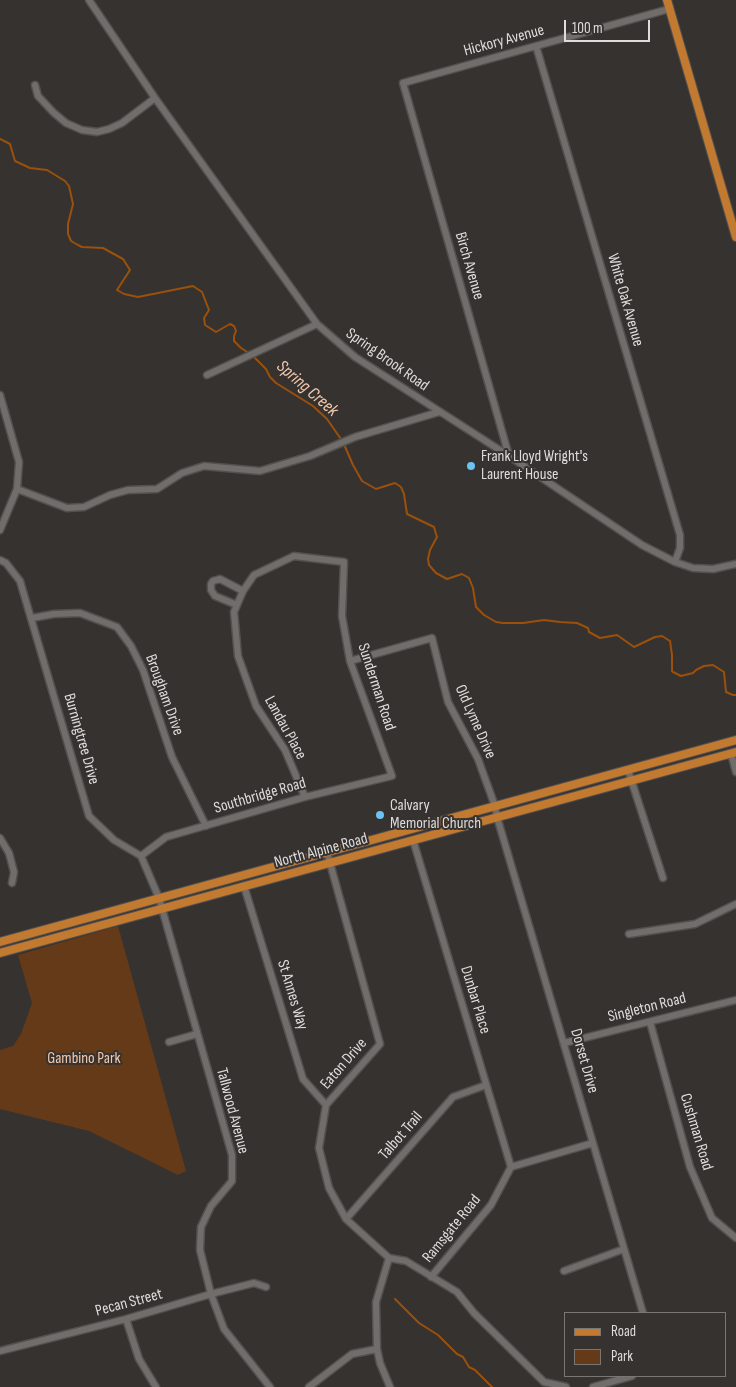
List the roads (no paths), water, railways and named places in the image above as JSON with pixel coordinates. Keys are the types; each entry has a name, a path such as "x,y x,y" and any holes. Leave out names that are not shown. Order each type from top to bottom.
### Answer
{"main road":[{"path":"666,0 736,237"},
{"name":"North Alpine Road","path":"0,942 736,740"},
{"name":"North Alpine Road","path":"0,953 734,752"}],"street":[{"name":"Spring Brook Road","path":"89,0 155,98 317,324 355,357 641,544 675,562 693,568 713,569 736,564"},
{"name":"Hickory Avenue","path":"403,83 669,9"},
{"name":"White Oak Avenue","path":"536,46 680,535 680,548 675,562"},
{"name":"Birch Avenue","path":"403,83 509,456"},
{"path":"34,85 38,96 66,123 82,130 97,132 109,129 122,122 155,98"},
{"path":"207,375 317,324"},
{"path":"0,395 19,462 17,489 0,530"},
{"path":"17,489 67,508 84,507 110,495 128,490 157,489 182,473 204,466 260,471 310,456 355,437 440,412"},
{"name":"Sunderman Road","path":"235,608 243,591 254,575 294,556 344,562 342,616 350,661 392,776"},
{"name":"Burningtree Drive","path":"0,560 6,563 20,581 89,816 114,840 141,856"},
{"path":"235,608 215,596 211,590 211,584 213,581 220,579 243,591"},
{"name":"Landau Place","path":"235,608 238,656 256,706 285,750 305,797"},
{"name":"Brougham Drive","path":"32,618 54,614 80,613 117,627 131,646 143,670 172,757 206,826"},
{"name":"Old Lyme Drive","path":"350,661 432,638 448,702 478,759 495,806 497,817"},
{"path":"734,752 736,772"},
{"path":"628,770 663,878"},
{"name":"Southbridge Road","path":"141,856 166,838 305,797 392,776"},
{"name":"Dorset Drive","path":"497,817 643,1312"},
{"path":"0,838 9,853 14,872 12,883"},
{"name":"Dunbar Place","path":"413,840 511,1167"},
{"name":"Eaton Drive","path":"327,852 380,1044 326,1105 319,1148 329,1188 346,1219 389,1258 406,1261 457,1292 474,1313 544,1382 566,1387"},
{"path":"141,856 162,909"},
{"name":"St Annes Way","path":"244,886 303,1079 326,1105"},
{"path":"629,934 694,924 736,904"},
{"name":"Tallwood Avenue","path":"162,909 232,1155 232,1181 211,1206 201,1227 200,1250 211,1294 224,1329 270,1387"},
{"name":"Singleton Road","path":"564,1043 736,1000"},
{"name":"Cushman Road","path":"650,1022 690,1166 712,1218 736,1238"},
{"path":"169,1042 197,1034"},
{"name":"Talbot Trail","path":"346,1219 453,1097 486,1085"},
{"path":"511,1167 593,1144"},
{"name":"Ramsgate Road","path":"431,1277 491,1205 511,1167"},
{"path":"564,1271 624,1249"},
{"path":"389,1258 376,1302 377,1348 380,1364 390,1387"},
{"name":"Pecan Street","path":"0,1351 126,1319 254,1283 266,1287"},
{"path":"126,1319 139,1359 156,1387"},
{"path":"309,1387 352,1354 377,1348"},
{"path":"593,1387 628,1377"}],"waterway":[{"name":"Spring Creek","path":"0,139 10,144 15,161 30,168 47,170 65,181 69,186 73,204 68,224 68,234 71,241 82,247 103,248 123,259 130,270 117,290 124,294 138,297 193,286 202,292 209,310 204,318 205,325 216,332 230,324 234,326 236,331 234,341 249,353"},
{"name":"Spring Creek","path":"253,356 276,383 313,406 327,419 343,442 362,481 376,489 395,483 401,487 407,514 434,527 437,537 430,550 429,565 436,573 447,579 462,574 469,578 473,588 476,607 484,615 496,622 503,623 544,620 577,623 588,628 589,632 600,638 617,635 634,647 655,637 662,636 670,641 673,672 681,676 693,673 704,666 713,665 724,672 726,692 736,695"},
{"path":"395,1299 419,1323 438,1335 457,1354 463,1357 469,1367 475,1370 492,1387"}],"place":[{"name":"Frank Lloyd Wright's Laurent House","path":"471,466"},
{"name":"Calvary Memorial Church","path":"380,815"}],"park label":[{"name":"Gambino Park","path":"84,1059"}]}
